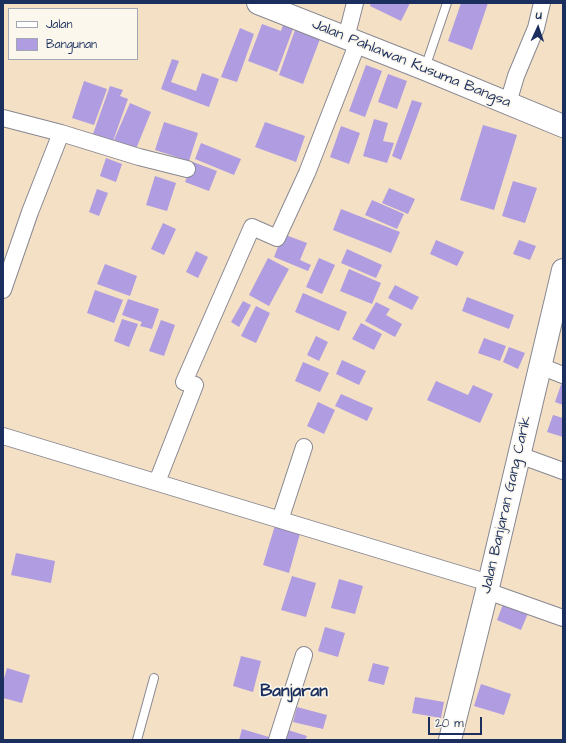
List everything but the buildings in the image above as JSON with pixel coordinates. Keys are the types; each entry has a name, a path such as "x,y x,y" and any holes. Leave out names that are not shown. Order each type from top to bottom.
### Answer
{"street":[{"name":"Jalan Pahlawan Kusuma Bangsa","path":"258,3 425,69 563,126"},
{"path":"157,482 195,385 184,382 252,227 277,238 307,173 352,40 355,3"},
{"path":"508,103 516,76 536,28 542,3"},
{"path":"3,118 61,133 138,157 187,169"},
{"path":"3,290 30,212 61,133"},
{"name":"Jalan Banjaran Gang Carik","path":"450,740 563,270"},
{"path":"540,366 563,375"},
{"path":"3,436 280,520 488,587 563,618"},
{"path":"280,520 304,447"},
{"path":"519,454 563,471"},
{"path":"278,740 304,655"}],"lane":[{"path":"425,69 447,3"},
{"path":"137,740 154,678"}],"district":[{"name":"Banjaran","path":"294,692"}]}
